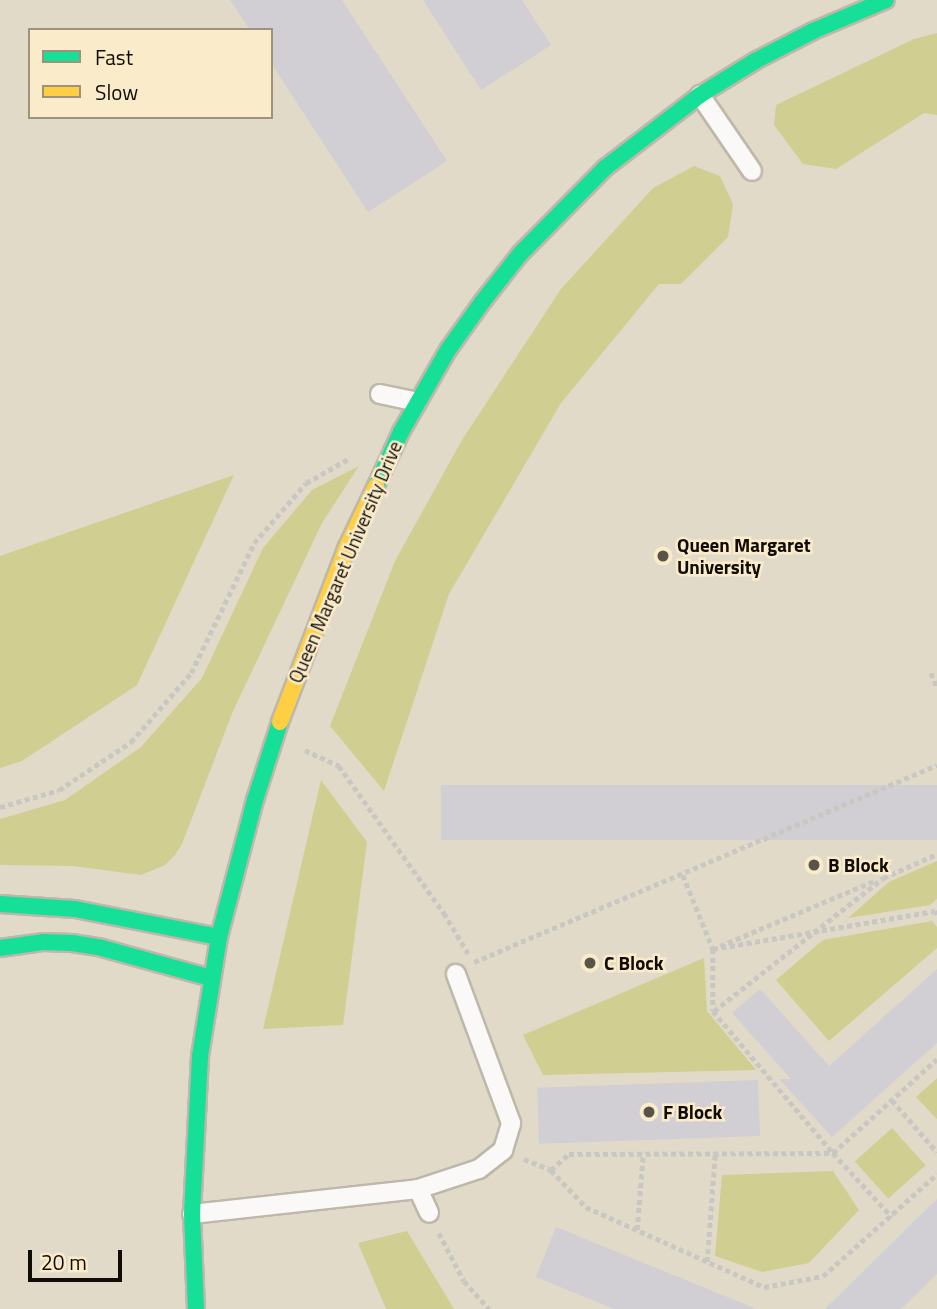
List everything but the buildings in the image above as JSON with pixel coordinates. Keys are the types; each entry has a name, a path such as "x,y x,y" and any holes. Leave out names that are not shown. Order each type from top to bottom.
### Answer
{"street":[{"name":"Queen Margaret University Drive","path":"196,1309 192,1214 196,1109 211,978 219,937 255,800 292,686 342,559 418,402 455,340 520,254 604,168 700,95 755,61 813,31 886,0"},
{"path":"0,904 75,909 219,937"},
{"path":"0,948 43,942 72,943 102,948 211,978"}],"lane":[{"path":"700,95 752,172"},
{"path":"380,394 418,402"},
{"path":"192,1214 418,1189 479,1169 503,1150 511,1123 456,974"},
{"path":"418,1189 429,1213"}],"path":[{"path":"0,807 59,790 131,742 191,673 254,543 306,482 363,451 387,463"},
{"path":"931,673 937,687"},
{"path":"300,762 308,737"},
{"path":"303,749 339,766 444,913 473,962 937,765"},
{"path":"713,949 937,854"},
{"path":"683,874 713,949 713,1011 833,1153 892,1217"},
{"path":"713,1011 883,878"},
{"path":"713,949 936,912"},
{"path":"551,1170 569,1154 833,1153 937,1059"},
{"path":"891,1100 937,1152"},
{"path":"503,1150 551,1170 586,1207 764,1287 823,1276 937,1174"},
{"path":"637,1230 643,1154"},
{"path":"707,1262 715,1154"},
{"path":"429,1213 464,1281 489,1309"}],"shaded area":[{"path":"937,33 937,115 924,113 836,169 803,164 774,125 776,105 914,39"},
{"path":"694,166 720,176 733,204 728,237 681,284 659,284 561,403 449,594 384,791 330,726 395,561 462,440 561,289 653,188"},
{"path":"359,466 322,523 233,711 182,844 175,855 165,865 141,875 73,866 0,865 0,819 65,800 141,747 202,678 263,548 312,490"},
{"path":"234,475 137,685 22,761 0,768 0,556"},
{"path":"321,780 367,842 343,1025 263,1029"},
{"path":"937,861 937,899 930,905 848,918 889,882"},
{"path":"932,921 937,927 937,948 829,1041 776,980 823,940"},
{"path":"704,958 707,1011 756,1070 543,1075 523,1035"},
{"path":"937,1078 937,1119 916,1097"},
{"path":"892,1128 925,1165 888,1199 855,1161"},
{"path":"833,1171 859,1210 809,1263 762,1272 715,1256 722,1175"},
{"path":"407,1231 454,1309 386,1309 358,1243"}],"traffic: fast":[{"path":"376,486 401,432 448,350 483,301 520,254 605,168 700,95 755,61 813,31 886,0"},
{"path":"196,1309 192,1214 200,1056 219,937 255,800 280,722"},
{"path":"0,904 75,909 219,937"},
{"path":"0,948 43,942 72,943 102,948 211,978"}],"traffic: slow":[{"path":"280,722 347,547 376,486"}],"place":[{"name":"Queen Margaret University","path":"663,556"},
{"name":"B Block","path":"814,865"},
{"name":"C Block","path":"590,963"},
{"name":"F Block","path":"649,1112"}]}
